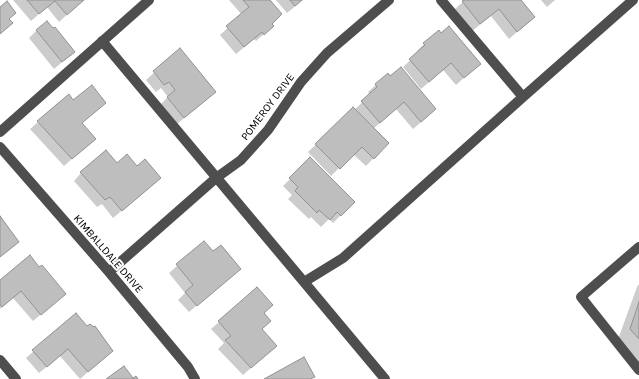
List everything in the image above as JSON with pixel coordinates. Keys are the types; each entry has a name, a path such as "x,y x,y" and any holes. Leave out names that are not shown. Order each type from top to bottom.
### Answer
{"street":[{"path":"0,132 149,0"},
{"name":"POMEROY DRIVE","path":"108,272 216,178 241,160 256,144 301,82 327,53 389,0"},
{"path":"441,0 523,97"},
{"path":"304,282 343,258 633,0"},
{"path":"102,41 385,379"},
{"name":"KIMBALLDALE DRIVE","path":"0,147 188,367 195,379"},
{"path":"639,247 581,297 639,370"},
{"path":"0,360 16,379"}],"building":[{"path":"27,0 84,0 67,15 55,1 39,14"},
{"path":"243,0 270,0 282,14 272,24 274,26 264,35 262,32 244,47 226,26 249,7"},
{"path":"290,0 302,0 295,6"},
{"path":"521,0 535,17 517,32 499,9 480,24 462,1"},
{"path":"7,1 16,13 9,19 13,23 0,34 0,7"},
{"path":"47,21 53,28 55,27 75,52 62,62 36,30"},
{"path":"449,26 481,64 464,78 451,63 429,82 409,59 425,45 423,43 439,30 441,33"},
{"path":"180,48 216,92 184,118 167,97 175,90 169,82 164,85 153,71"},
{"path":"401,67 436,109 421,122 404,102 380,123 361,101 377,87 375,84 388,73 390,76"},
{"path":"92,85 106,103 82,123 96,139 72,159 37,121 69,94 73,100"},
{"path":"353,107 389,143 374,159 362,147 340,169 315,144"},
{"path":"106,150 117,163 127,154 137,166 145,159 161,178 122,211 110,197 105,200 80,172"},
{"path":"310,157 355,202 341,216 337,212 330,220 319,210 317,213 295,191 298,187 289,178"},
{"path":"0,216 19,242 0,257"},
{"path":"204,241 213,251 221,245 241,269 197,306 185,292 193,285 176,264"},
{"path":"30,255 39,267 42,265 66,294 41,315 21,291 2,307 0,304 0,280"},
{"path":"257,287 273,305 264,313 271,321 262,329 277,346 251,368 225,340 231,336 218,321"},
{"path":"639,302 639,339 630,329"},
{"path":"76,313 87,326 90,324 94,327 95,326 113,351 88,372 68,349 47,367 32,350"},
{"path":"304,357 315,377 310,379 264,379"},
{"path":"124,366 133,378 136,376 138,379 106,379"}]}
